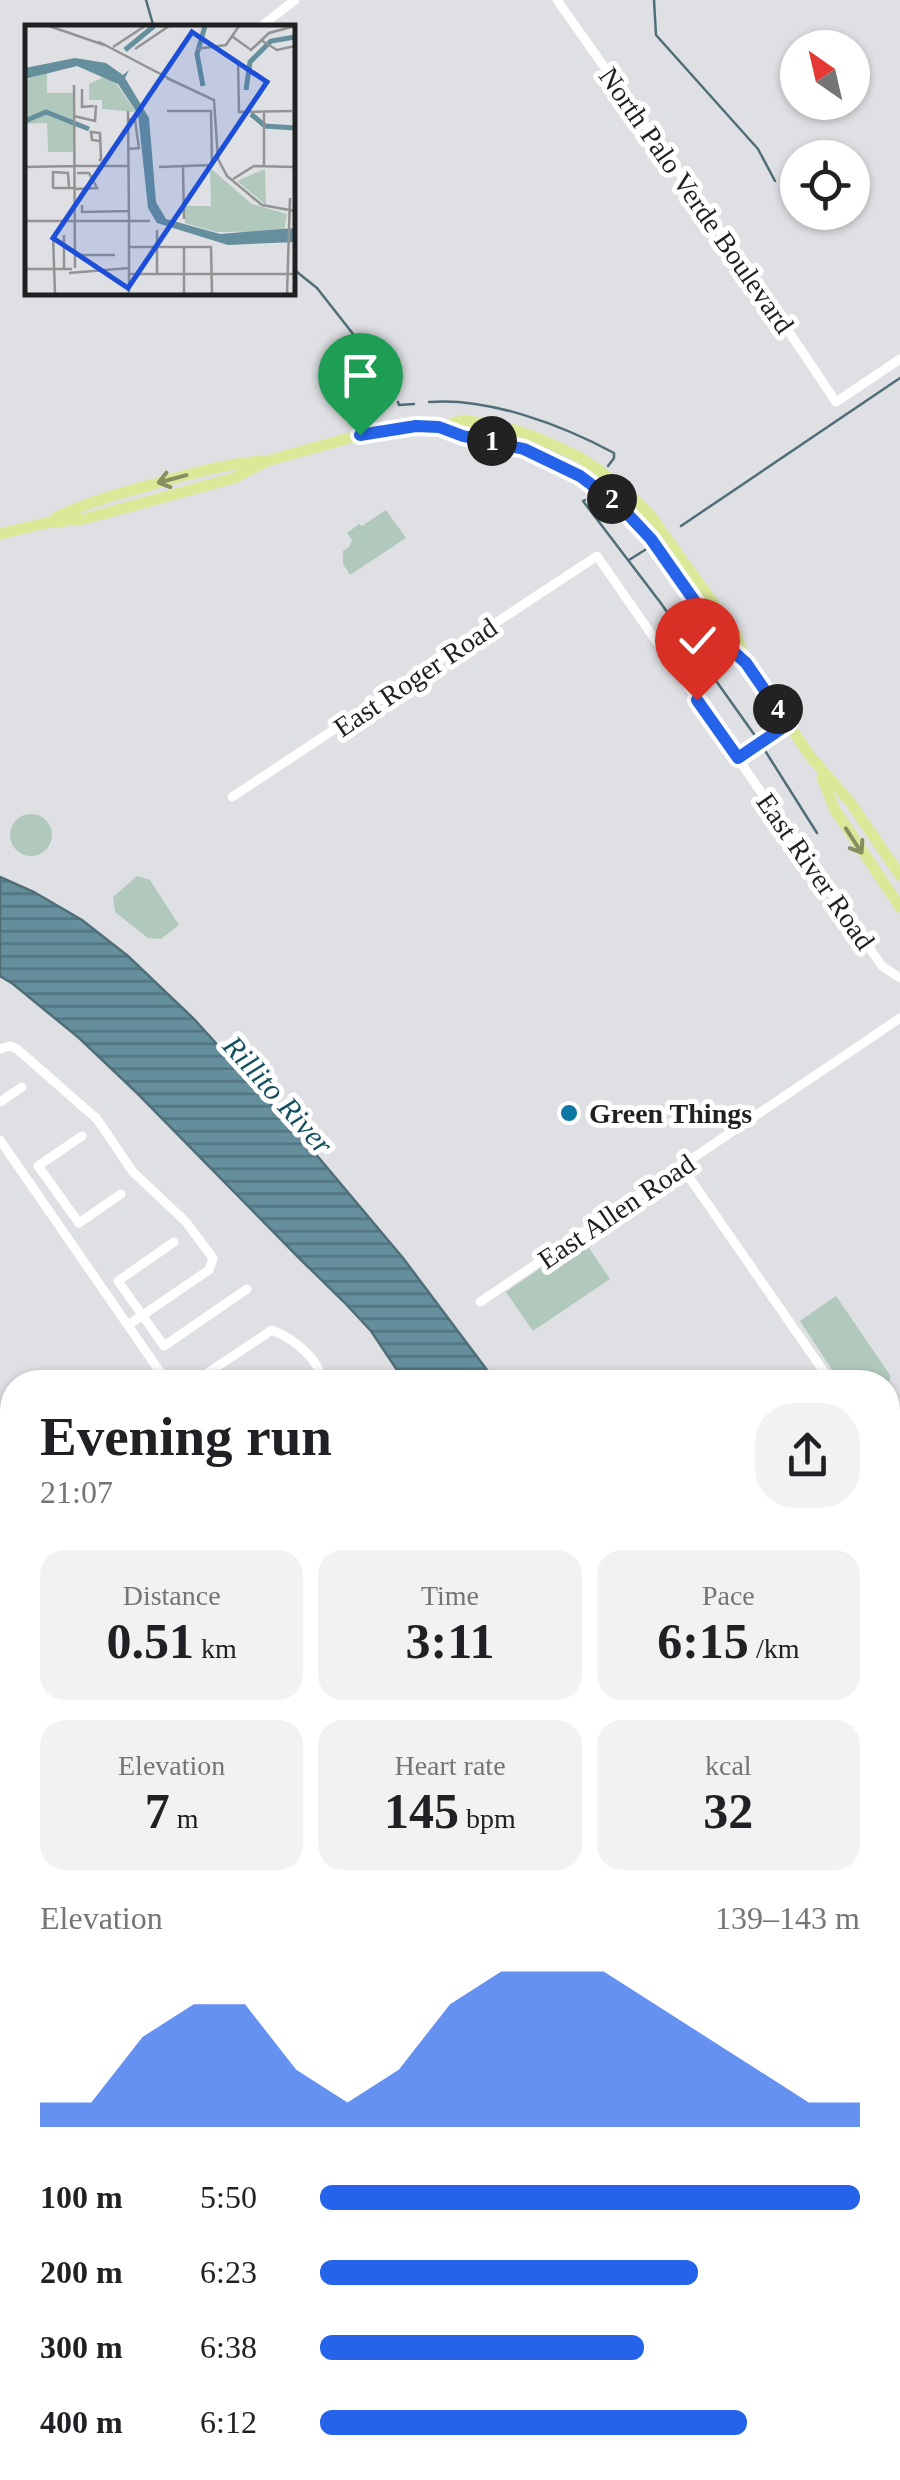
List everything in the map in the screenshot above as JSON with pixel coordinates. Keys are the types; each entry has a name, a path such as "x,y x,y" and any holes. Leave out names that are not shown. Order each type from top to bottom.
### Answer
{"main road":[{"name":"East River Road","path":"0,534 46,523 82,504 233,463 267,461 360,435 416,426 439,427 464,420 515,430 560,447 612,479 670,539 736,635 746,663 819,769 850,802 900,875"},
{"name":"East River Road","path":"819,769 835,810 900,908"}],"street":[{"path":"263,25 295,0"},
{"name":"North Palo Verde Boulevard","path":"557,0 836,402 900,359"},
{"name":"East River Road","path":"597,556 882,966 900,978"},
{"name":"East Roger Road","path":"232,798 597,556"},
{"path":"738,758 788,724"},
{"name":"East Allen Road","path":"480,1302 900,1018"},
{"path":"0,1049 10,1046 17,1050 97,1119 133,1172 186,1222 213,1258 210,1270 128,1325"},
{"path":"0,1102 22,1087"},
{"path":"82,1136 38,1166 78,1224 121,1194"},
{"path":"0,1140 159,1370"},
{"path":"682,1167 823,1370"},
{"path":"42,1201 56,1192"},
{"path":"174,1242 118,1281 164,1346 247,1289"},
{"path":"212,1370 272,1330 298,1345 320,1370"}],"green space":[{"path":"386,510 406,538 350,575 343,564 343,551 352,540 347,533"},
{"path":"31,814 46,820 52,835 46,850 31,856 16,850 10,835 16,820"},
{"path":"137,876 150,880 179,925 161,939 148,938 115,912 113,897"},
{"path":"583,1239 610,1279 533,1331 506,1292"},
{"path":"836,1296 887,1370 832,1370 800,1321"}],"water":[{"path":"0,877 82,920 128,956 195,1020 403,1258 487,1370 397,1370 371,1331 344,1302 137,1093 79,1038 0,976"}],"waterway":[{"path":"146,0 153,25"},
{"path":"654,0 656,35 758,149 775,181"},
{"path":"295,270 317,288 393,389"},
{"path":"681,526 900,378"},
{"path":"398,402 414,404"},
{"path":"429,402 475,404 548,423 614,453 608,466"},
{"path":"585,500 756,737"},
{"path":"629,560 648,548"},
{"path":"764,749 817,833"}],"place":[{"name":"Green Things","path":"569,1113"}],"route":[{"path":"360,435 416,426 439,427 524,449 601,490 651,539 724,643 746,663 788,724 738,758 697,700"}],"water label":[{"name":"Rillito River","path":"278,1095"}]}
